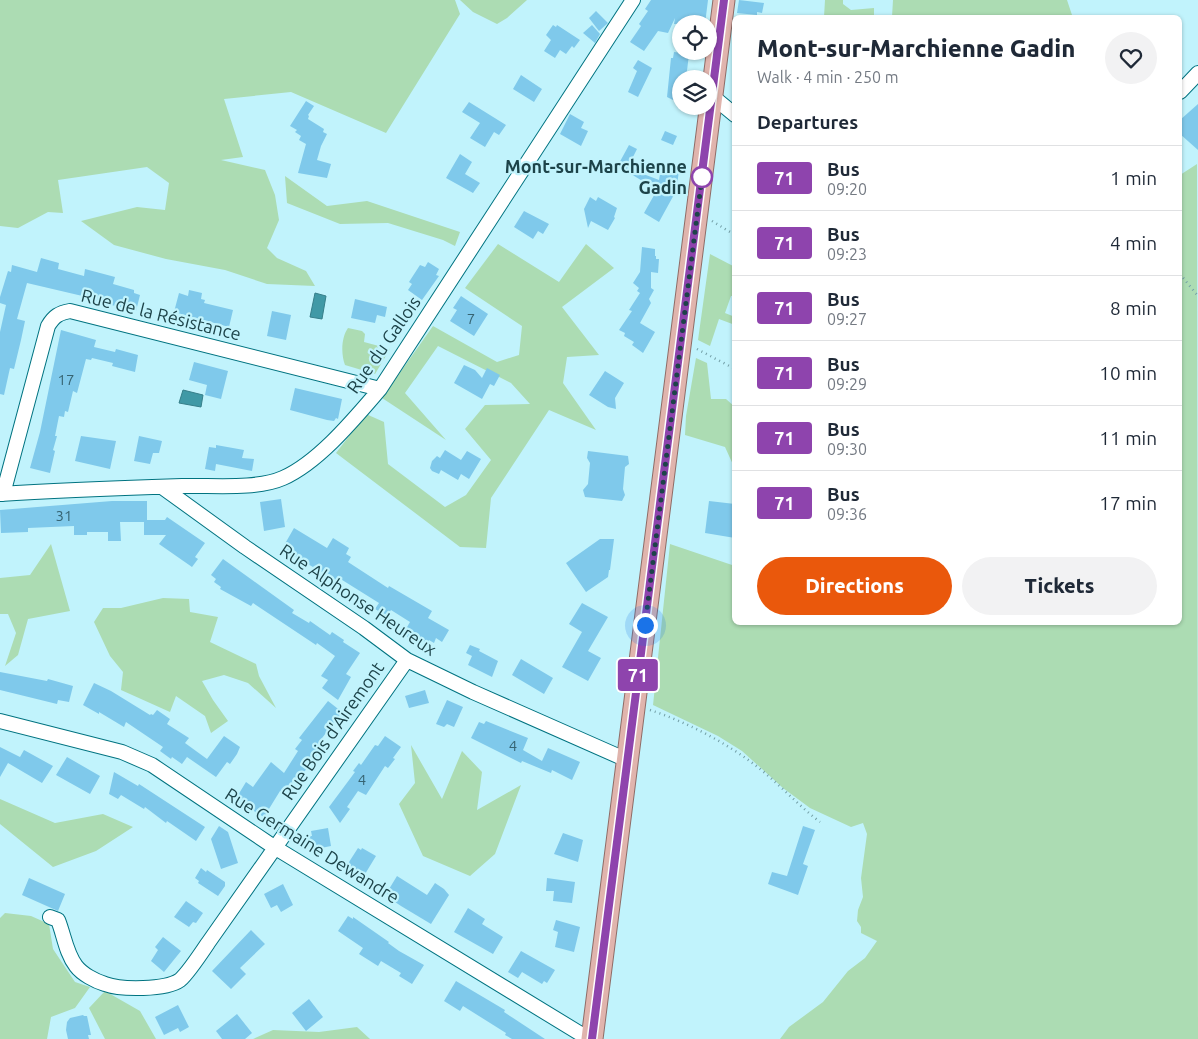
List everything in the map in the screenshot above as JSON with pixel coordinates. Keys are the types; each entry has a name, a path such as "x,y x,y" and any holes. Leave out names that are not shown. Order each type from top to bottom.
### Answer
{"main road":[{"path":"715,70 724,0"},
{"path":"591,1039 710,115"}],"street":[{"name":"Rue du Gallois","path":"2,494 261,485 283,478 310,460 346,429 380,389 633,0"},
{"path":"1182,90 1198,73"},
{"path":"717,100 732,113"},
{"name":"Rue de la Résistance","path":"2,494 48,326 53,318 60,313 70,312 380,389"},
{"name":"Rue Alphonse Heureux","path":"162,487 407,660 473,692 627,760"},
{"name":"Rue Bois d'Airemont","path":"50,918 58,920 70,956 76,967 105,984 120,987 153,987 167,985 180,980 407,660"},
{"name":"Rue Germaine Dewandre","path":"0,721 92,743 138,758 152,765 274,847 591,1039"}],"path":[{"path":"697,215 732,232"},
{"path":"1182,276 1198,296"},
{"path":"680,349 698,350 732,367"},
{"path":"634,707 651,710 713,737 760,769 820,822"}],"green space":[{"path":"0,0 455,0 460,14 386,133 291,92 224,99 243,157 221,160 265,170 275,195 279,220 267,248 277,258 306,271 315,286 267,284 225,270 166,259 114,245 81,221 137,207 165,210 169,183 147,167 58,180 63,213 48,212 18,228 0,226"},
{"path":"460,0 527,0 507,18 497,24 473,12"},
{"path":"825,0 843,0 843,4 851,10 874,8 874,15 824,15"},
{"path":"893,0 1067,0 1072,15 1068,15 892,15"},
{"path":"1197,164 1198,1039 780,1039 789,1027 823,1002 848,971 865,958 877,941 861,933 861,927 857,921 858,910 863,897 861,878 867,834 863,823 851,827 810,808 783,788 742,751 718,736 653,705 670,544 732,565 732,625 1182,625 1182,174"},
{"path":"285,176 327,206 367,201 460,232 455,246 443,240 388,223 340,224 287,203"},
{"path":"498,244 559,282 586,244 614,268 562,307 599,355 567,357 563,383 596,430 549,410 491,498 486,548 460,547 336,453 366,414 384,422 388,464 445,507 466,495 491,460 465,429 485,405 530,404 511,383 438,346 405,393 446,440 382,398 433,326 497,362 519,355 522,326 465,288"},
{"path":"710,254 732,265 732,296 725,313 732,316 732,324 719,319 710,346 698,340"},
{"path":"348,328 362,331 365,334 364,342 390,349 375,374 345,365 342,346"},
{"path":"696,358 707,363 711,399 726,399 732,404 732,462 725,447 685,435 686,416"},
{"path":"51,544 70,611 28,619 18,655 5,666 16,633 8,614 0,614 0,578 30,575"},
{"path":"163,598 189,599 190,612 218,617 210,642 256,664 259,676 276,708 248,683 224,675 202,681 228,721 211,733 205,716 176,696 170,712 121,690 123,672 110,656 94,622 103,608 121,608"},
{"path":"411,745 442,799 462,751 482,772 477,810 521,785 495,854 470,876 423,856 399,804 415,783"},
{"path":"0,799 55,823 103,814 133,827 96,851 53,867 0,824"},
{"path":"5,913 31,916 49,924 53,949 75,982 90,987 75,1008 51,1017 47,1039 0,1039 0,918"},
{"path":"105,991 140,1011 156,1039 105,1039 89,1008"},
{"path":"357,1027 370,1039 253,1039 273,1030 319,1032"}],"water":[{"path":"315,293 326,296 322,319 310,317"},
{"path":"183,390 203,395 201,407 179,403"}],"building":[{"path":"651,0 708,0 706,15 672,15 672,24 668,33 658,31 644,51 630,42 648,11 645,9"},
{"path":"739,0 764,3 762,13 757,12 757,15 737,13"},
{"path":"596,11 608,23 599,31 589,18"},
{"path":"553,25 556,27 557,25 580,40 566,54 560,50 555,58 544,51 551,40 546,35"},
{"path":"592,25 600,34 595,43 583,33"},
{"path":"671,58 672,60 688,60 687,70 672,70 672,100 667,97"},
{"path":"638,60 652,68 638,97 628,92 637,71 633,68"},
{"path":"521,75 542,89 534,102 513,89"},
{"path":"306,101 314,106 308,115 308,119 324,129 323,132 327,134 317,160 331,164 327,178 298,173 306,144 299,140 301,136 295,132 297,130 290,126"},
{"path":"469,102 506,125 499,135 494,132 485,147 470,138 480,123 462,112"},
{"path":"1198,104 1198,150 1182,136 1182,118"},
{"path":"570,114 584,122 581,128 588,131 581,146 560,134"},
{"path":"665,131 677,136 673,145 661,140"},
{"path":"629,145 637,149 626,171 617,167"},
{"path":"460,154 472,162 465,174 480,183 473,193 446,178"},
{"path":"661,168 679,171 676,191 659,222 644,213 657,190 631,174 633,170 659,180"},
{"path":"590,197 596,201 598,197 617,208 615,218 608,230 591,221 588,228 584,209"},
{"path":"524,211 549,224 543,234 538,231 533,239 514,227"},
{"path":"642,247 655,249 656,259 659,259 658,273 651,272 651,288 654,290 649,299 651,303 640,323 655,332 643,353 632,345 634,342 624,336 625,333 619,330 632,311 629,310 640,293 637,291 639,288 633,283 640,272"},
{"path":"41,258 59,263 58,269 84,276 85,269 115,277 113,284 134,290 134,293 140,295 136,311 27,283 17,319 25,321 14,369 10,368 4,395 0,394 0,332 6,305 0,303 0,297 8,271 11,272 12,265 37,272"},
{"path":"428,262 439,269 436,275 439,276 422,300 408,290 412,284 409,282 420,265 425,267"},
{"path":"189,290 202,293 201,299 205,300 204,303 233,310 229,327 174,312 179,293 188,296"},
{"path":"461,296 488,314 474,336 450,321 457,310 453,308"},
{"path":"355,299 387,307 385,317 377,315 375,323 351,318"},
{"path":"272,311 291,315 286,340 267,336"},
{"path":"61,330 96,340 94,347 115,352 116,349 138,355 135,372 112,366 113,363 92,358 91,360 86,359 77,393 73,391 68,412 65,411 64,417 59,416 55,436 57,436 53,450 55,451 50,473 30,468 40,432"},
{"path":"194,362 228,371 221,399 205,395 207,385 189,380"},
{"path":"464,365 475,370 482,378 487,368 500,375 494,386 490,384 482,399 454,383"},
{"path":"605,371 624,383 615,398 616,409 608,407 589,395"},
{"path":"295,388 342,399 338,419 336,418 334,421 327,420 290,410"},
{"path":"81,436 116,441 110,469 75,461"},
{"path":"139,436 162,441 159,453 153,453 150,464 134,461"},
{"path":"216,445 244,450 242,458 254,459 252,471 216,464 215,471 205,469 209,447 216,448"},
{"path":"445,450 461,460 467,451 481,459 469,479 461,474 458,480 441,470 439,474 432,471 430,468 432,461 437,456 440,458"},
{"path":"588,451 628,456 629,464 625,467 623,489 625,495 622,501 585,497 583,490 588,484 590,463 587,458"},
{"path":"281,499 285,527 264,531 260,502"},
{"path":"112,501 147,501 147,520 165,520 167,517 205,543 195,557 198,559 192,567 159,544 166,535 144,535 144,522 120,522 121,541 108,541 108,532 87,532 87,535 74,535 74,526 28,528 28,532 1,533 0,510"},
{"path":"709,501 732,504 732,538 705,533"},
{"path":"294,528 327,548 333,538 349,548 346,554 351,557 348,562 388,588 389,586 432,611 428,618 449,630 442,642 436,638 434,643 429,640 427,644 415,636 412,640 403,634 410,622 391,610 387,616 375,609 379,603 339,578 337,581 282,549"},
{"path":"600,539 614,539 610,570 608,577 586,592 566,563"},
{"path":"223,559 294,610 292,613 309,623 310,621 330,635 332,632 360,653 346,674 351,677 338,700 322,688 328,680 321,676 335,656 253,603 251,606 220,589 221,587 214,582 216,579 211,575"},
{"path":"582,603 608,617 588,651 601,658 588,681 562,667 582,632 569,624"},
{"path":"470,645 498,661 492,677 468,665 472,656 466,653"},
{"path":"521,659 553,678 544,694 512,675"},
{"path":"0,672 47,681 48,679 73,686 69,702 58,700 57,704 0,690"},
{"path":"94,683 150,715 153,715 157,710 170,719 167,724 189,738 185,743 207,759 224,736 240,747 237,754 230,764 227,762 216,777 187,757 182,764 172,757 171,759 160,751 163,747 126,722 124,727 83,705"},
{"path":"425,690 429,703 409,708 405,696"},
{"path":"447,700 463,707 454,727 447,724 444,727 436,724"},
{"path":"328,701 342,712 319,742 324,745 302,775 299,773 284,794 280,791 264,817 235,800 246,782 253,787 271,762 284,773 298,751 295,749 302,740 299,738"},
{"path":"486,721 528,738 523,750 542,761 548,748 580,762 572,780 552,770 551,773 522,761 521,763 471,738 479,722 484,724"},
{"path":"385,736 401,747 393,758 395,759 388,768 385,766 366,795 358,791 347,807 350,809 340,823 329,807 355,772 353,771 359,763 361,765 375,745 378,746"},
{"path":"0,747 20,757 24,750 53,766 42,783 8,763 0,777"},
{"path":"67,757 100,776 90,794 56,775"},
{"path":"114,772 138,786 139,784 205,827 196,841 167,821 166,823 145,807 144,809 121,795 118,799 109,794"},
{"path":"219,826 228,832 238,863 221,869 211,839"},
{"path":"803,826 815,830 803,864 808,866 798,895 768,884 772,872 787,876"},
{"path":"328,828 331,846 311,850 309,836 312,836 311,831"},
{"path":"563,833 583,840 578,862 554,854"},
{"path":"358,848 361,850 362,848 376,856 362,879 353,874 349,862"},
{"path":"201,868 225,882 225,886 218,896 198,883 199,881 195,878"},
{"path":"397,876 427,895 435,883 449,895 431,924 395,902 396,900 386,894"},
{"path":"29,878 65,894 58,911 22,895"},
{"path":"547,878 575,882 572,903 553,901 554,891 546,891"},
{"path":"283,884 293,905 281,912 277,905 271,908 264,894"},
{"path":"186,901 203,913 196,923 193,922 189,927 174,917"},
{"path":"468,908 485,919 482,924 503,937 493,954 454,932"},
{"path":"348,916 353,919 353,917 399,951 424,965 412,984 399,976 401,973 381,961 378,966 359,954 363,948 338,931"},
{"path":"556,920 580,927 574,952 555,947 558,932 553,930"},
{"path":"251,930 265,944 240,968 246,974 231,989 212,971"},
{"path":"163,937 181,951 164,972 151,961 158,950 155,947"},
{"path":"521,951 555,970 547,983 544,981 542,984 522,972 518,978 508,972"},
{"path":"456,981 505,1010 504,1012 545,1039 512,1039 505,1035 506,1033 463,1006 460,1011 444,1001"},
{"path":"309,999 323,1017 306,1031 292,1013"},
{"path":"178,1005 189,1027 180,1032 178,1028 164,1035 155,1017"},
{"path":"237,1014 252,1033 245,1039 222,1039 216,1031"},
{"path":"87,1016 91,1035 88,1035 89,1039 68,1039 67,1022 70,1018"}],"bus line":[{"name":"71","path":"592,1039 724,0"}],"place":[{"name":"Mont-sur-Marchienne Gadin","path":"702,177"}],"route":[{"path":"645,625 702,177"}]}
